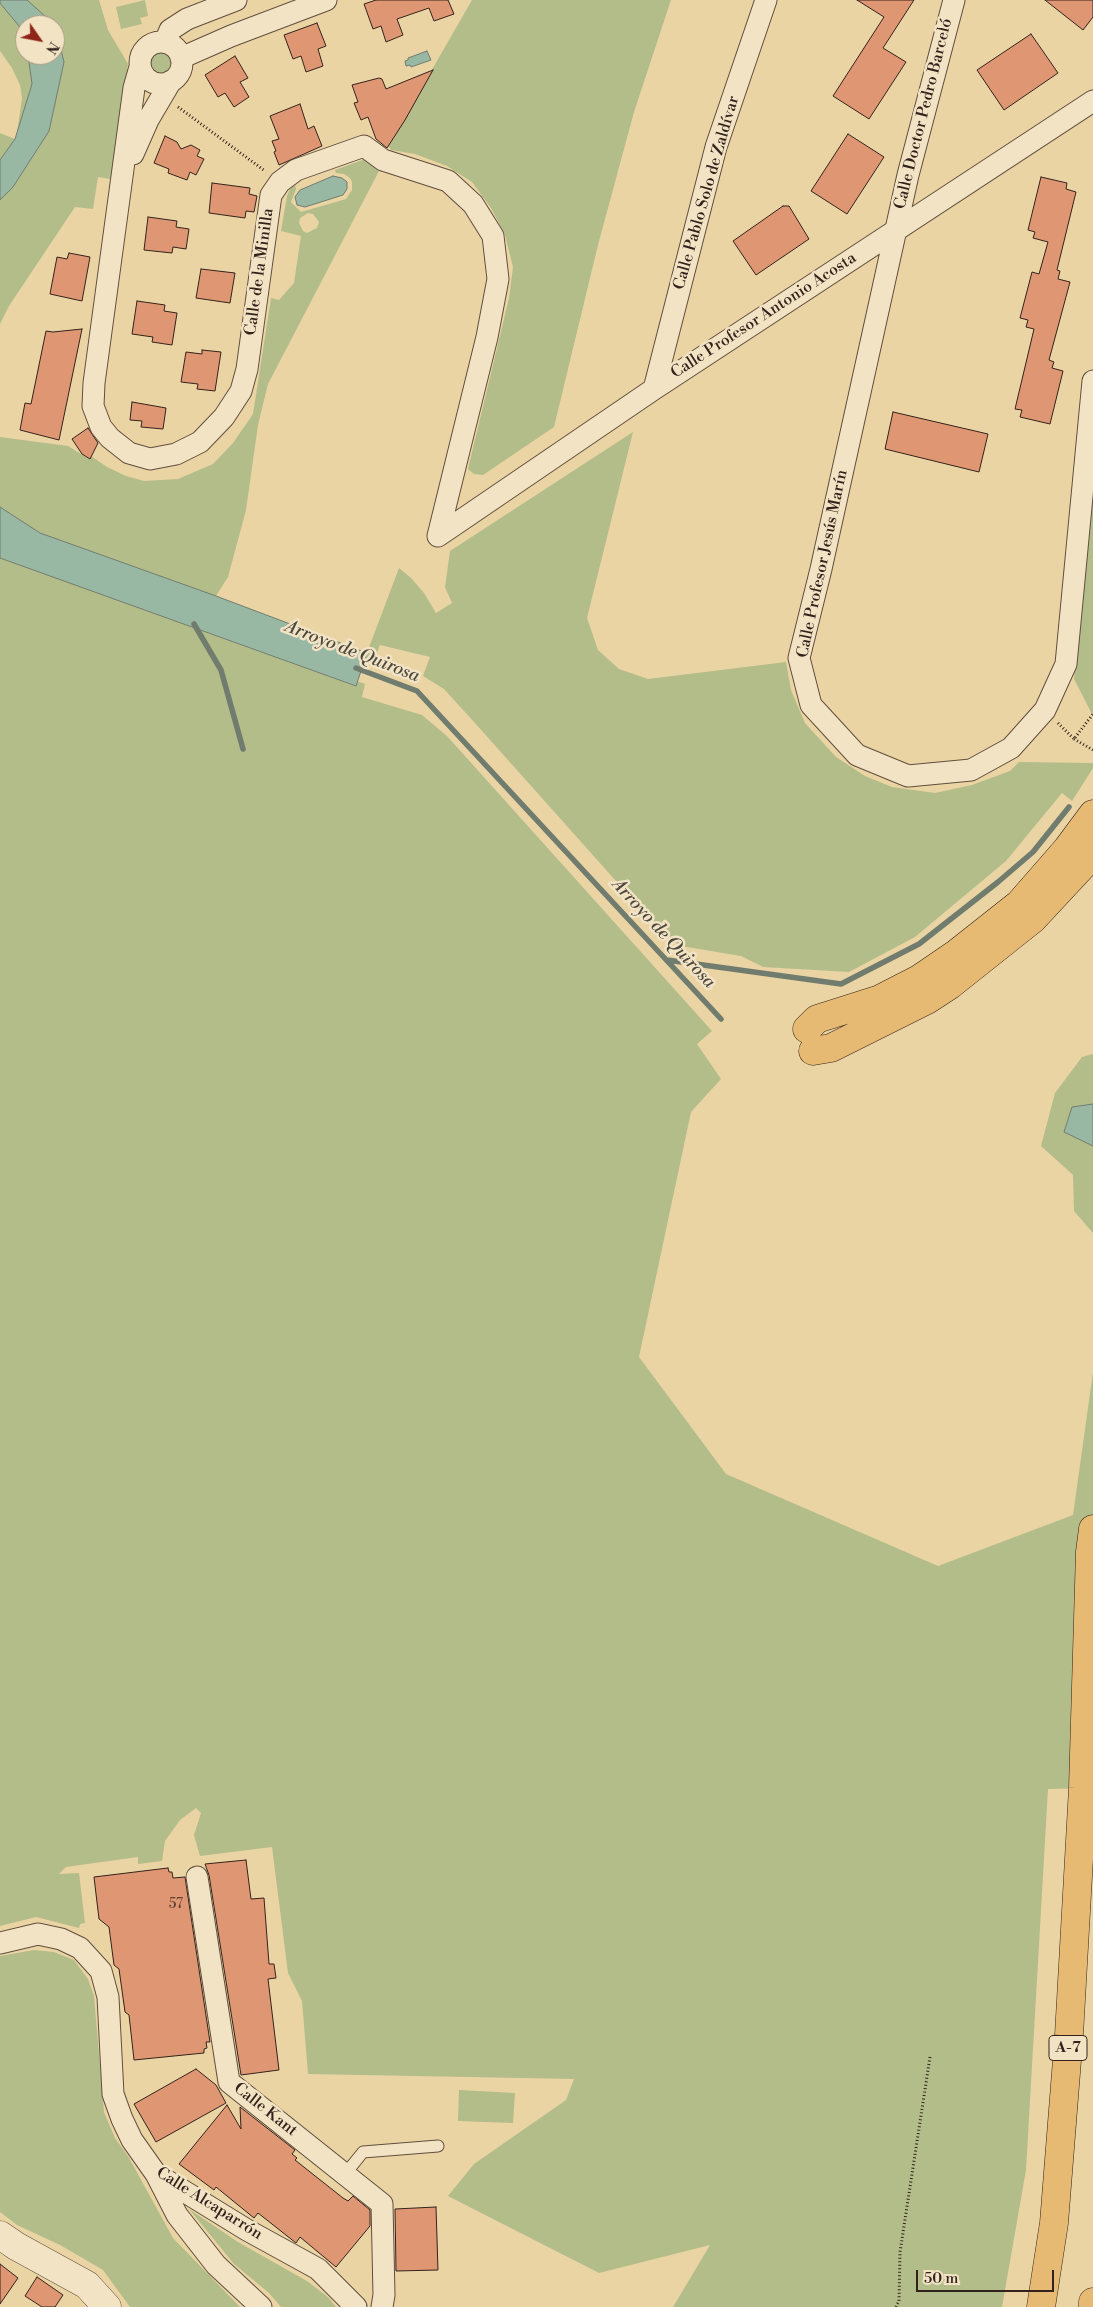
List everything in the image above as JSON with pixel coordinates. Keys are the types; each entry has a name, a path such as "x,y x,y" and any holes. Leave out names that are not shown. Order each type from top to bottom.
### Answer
{"main road":[{"path":"1093,814 1067,849 1019,904 919,979 880,999 817,1019 810,1040 831,1048 927,1000 950,985 1033,919 1085,864 1093,852"},
{"name":"A-7","path":"1041,2307 1054,2223 1069,2036 1083,1788 1090,1552 1093,1529"},
{"path":"1093,2302 1093,2307"}],"street":[{"path":"165,42 170,30 187,19 236,0"},
{"path":"182,58 231,36 326,0"},
{"name":"Calle Pablo Solo de Zaldívar","path":"654,389 716,146 766,0"},
{"name":"Calle Doctor Pedro Barceló","path":"897,228 910,166 954,0"},
{"path":"158,41 176,47 182,58 180,71 171,91 146,79 140,67 141,53 145,48 158,41"},
{"name":"Calle de la Minilla","path":"140,67 134,88 94,383 93,406 101,427 110,438 129,453 150,459 176,454 200,442 224,417 241,391 247,369 271,195 280,182 296,170 364,146 383,160 448,181 473,204 493,236 498,279 487,337 438,536"},
{"name":"Calle de la Minilla","path":"121,193 136,144 171,91"},
{"name":"Calle Profesor Antonio Acosta","path":"438,536 654,389 1093,101"},
{"name":"Calle Profesor Jesús Marín","path":"897,228 799,658 811,705 857,755 908,776 971,770 1011,748 1045,710 1066,664 1093,381"},
{"name":"Calle Kant","path":"197,1877 229,2082 346,2173 382,2204 384,2295 382,2307"},
{"name":"Calle Alcaparrón","path":"0,1943 38,1934 61,1939 80,1948 101,1971 108,1997 113,2094 132,2140 156,2174 247,2230 318,2269 356,2307"},
{"path":"156,2174 177,2215 216,2265 261,2307"},
{"path":"0,2235 16,2246 87,2285 107,2307"}],"lane":[{"path":"346,2173 363,2152 438,2146"}],"path":[{"path":"171,91 270,174"},
{"path":"1045,710 1074,739 1093,750"},
{"path":"1074,739 1093,714"},
{"path":"896,2307 899,2301 900,2252 930,2057"}],"green space":[{"path":"27,0 99,0 108,30 128,64 111,179 98,177 93,209 75,207 9,306 0,324 0,200 13,187 49,131 63,65 65,65 65,15 44,15"},
{"path":"145,0 148,16 140,18 142,24 121,29 116,7"},
{"path":"472,0 671,0 634,112 598,245 554,427 483,475 474,474 468,469 509,298 513,267 505,235 491,208 472,182 447,166 415,154 391,150 388,146"},
{"path":"0,3 15,21 15,65 30,65 32,84 17,133 22,98 20,85 12,68 0,51"},
{"path":"161,53 168,56 171,63 168,70 161,73 154,70 151,63 154,56"},
{"path":"0,133 15,139 0,160"},
{"path":"371,157 379,171 268,384 258,425 246,510 228,577 216,596 40,533 0,507 0,437 68,446 89,459 91,456 107,467 126,476 144,481 178,479 213,464 233,443 253,414 271,298 279,300 294,283 301,236 281,231 287,196 290,189 295,185 296,189 291,202 301,212 346,199 352,190 352,182 350,178 344,174 336,173 335,170","holes":["308,213 313,214 319,222 317,228 307,233 303,231 299,223 300,218"]},
{"path":"633,432 587,618 598,650 619,669 648,679 786,662 791,690 805,723 836,757 865,776 892,787 935,793 972,785 1010,771 1019,762 1093,763 1093,768 1072,801 1062,793 1006,861 915,937 849,972 763,967 741,956 681,946 666,937 444,689 423,676 430,657 380,645 373,663 365,658 399,568 424,593 436,613 452,603 445,587 450,551"},
{"path":"1093,480 1093,716 1074,679"},
{"path":"0,558 355,686 357,681 365,684 362,697 422,715 447,736 712,1031 697,1044 721,1079 691,1112 639,1357 726,1474 938,1566 1073,1515 1093,1372 1093,1788 1048,1789 1026,2170 1002,2307 673,2307 710,2245 599,2273 448,2196 474,2164 566,2100 574,2079 308,2074 302,2001 288,1973 272,1847 200,1856 194,1835 201,1813 196,1808 180,1820 165,1841 162,1861 138,1864 138,1857 66,1867 59,1874 79,1873 85,1923 80,1924 79,1928 36,1917 0,1926"},
{"path":"1093,1054 1093,1104 1072,1107 1064,1132 1093,1146 1093,1233 1074,1211 1073,1175 1041,1146 1055,1093 1082,1057"},
{"path":"34,1950 54,1952 74,1960 88,1979 94,1996 104,2112 115,2138 128,2156 173,2238 240,2307 130,2307 103,2270 60,2245 17,2225 0,2212 0,1956"},
{"path":"459,2090 515,2093 513,2123 458,2121"},
{"path":"189,2209 238,2242 307,2281 328,2297 336,2307 281,2307 269,2293 234,2264"}],"water":[{"path":"0,0 27,0 44,15 15,15 15,21 0,3"},
{"path":"427,51 431,60 411,67 410,65 406,66 405,61 408,58"},
{"path":"29,65 63,65 49,131 13,187 0,200 0,160 15,139 32,84"},
{"path":"333,176 342,178 347,182 347,189 343,195 305,207 297,205 295,197 300,190"},
{"path":"0,507 40,533 367,653 356,686 0,558"},
{"path":"1093,1104 1093,1146 1064,1132 1072,1107"}],"building":[{"path":"376,0 448,0 454,14 434,21 429,8 397,19 403,35 386,42 381,26 373,29 364,4"},
{"path":"857,0 914,0 883,48 906,62 869,119 833,96 884,17"},
{"path":"1045,0 1093,0 1093,17 1083,30"},
{"path":"317,23 326,46 318,49 323,66 306,72 301,56 293,59 284,35"},
{"path":"1031,34 1058,73 1004,110 977,70"},
{"path":"235,56 248,78 240,82 249,97 234,107 225,93 218,97 205,75"},
{"path":"433,70 387,148 376,139 368,117 361,120 354,103 358,102 352,85 379,78 382,79 386,89"},
{"path":"300,104 308,129 314,126 322,146 279,165 272,141 279,139 270,116"},
{"path":"848,134 884,157 847,214 811,191"},
{"path":"165,136 177,142 181,149 191,145 200,150 197,156 204,159 196,175 190,172 187,180 168,173 169,169 154,163"},
{"path":"1041,177 1067,183 1066,189 1076,192 1057,270 1060,271 1058,279 1070,282 1049,360 1054,362 1052,368 1063,371 1050,424 1020,417 1022,410 1015,409 1034,329 1026,327 1028,320 1020,318 1032,272 1039,274 1048,242 1033,238 1035,232 1028,230"},
{"path":"212,183 250,188 249,194 257,196 254,212 246,211 245,218 209,213"},
{"path":"783,206 789,206 809,239 756,275 733,241"},
{"path":"148,217 177,221 176,227 189,229 186,249 173,247 172,253 144,250"},
{"path":"69,253 90,257 82,301 50,294 57,257 67,259"},
{"path":"201,269 235,273 230,303 196,298"},
{"path":"137,301 165,305 164,311 177,313 172,345 152,342 153,337 132,334"},
{"path":"82,329 59,440 20,430 25,403 31,404 46,331"},
{"path":"202,350 221,352 215,391 197,389 198,384 181,382 186,352 202,354"},
{"path":"132,402 166,408 163,429 141,427 142,421 130,420"},
{"path":"893,412 988,434 979,472 885,449"},
{"path":"88,428 98,443 90,459 82,454 72,439"},
{"path":"246,1860 251,1899 264,1898 269,1964 274,1964 276,1978 268,1979 279,2070 241,2075 209,1875 205,1864"},
{"path":"168,1868 169,1872 172,1872 173,1878 185,1877 210,2042 206,2042 207,2048 204,2049 204,2053 134,2060 129,2015 125,2012 119,1969 114,1965 109,1927 99,1919 94,1877"},
{"path":"196,2069 216,2085 226,2103 156,2142 134,2104"},
{"path":"227,2105 241,2129 240,2107 295,2150 292,2154 297,2158 295,2160 343,2198 348,2201 353,2196 370,2210 370,2226 336,2267 300,2237 296,2243 258,2213 254,2218 216,2187 214,2190 179,2164"},
{"path":"436,2207 438,2270 396,2271 395,2209"},
{"path":"0,2264 18,2278 0,2304"},
{"path":"37,2277 63,2295 55,2307 42,2307 25,2296"}],"waterway":[{"path":"194,624 221,670 243,749"},
{"name":"Arroyo de Quirosa","path":"356,668 417,691 721,1019"},
{"path":"667,960 841,984 919,944 1033,852 1069,807"}]}
